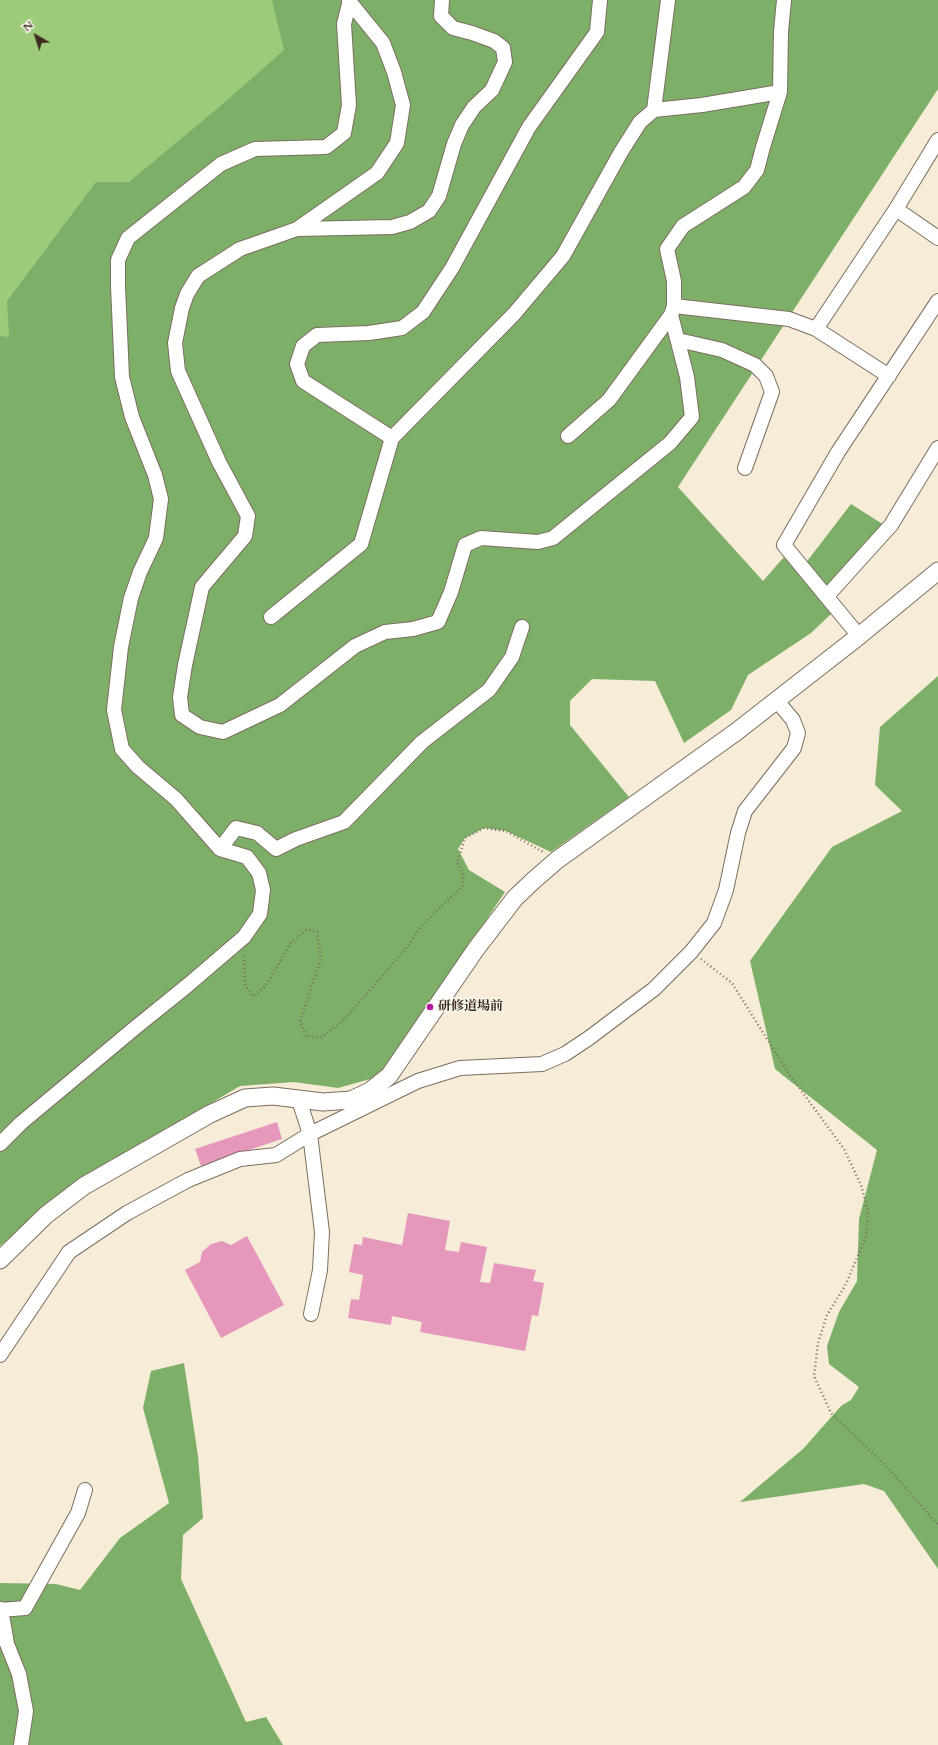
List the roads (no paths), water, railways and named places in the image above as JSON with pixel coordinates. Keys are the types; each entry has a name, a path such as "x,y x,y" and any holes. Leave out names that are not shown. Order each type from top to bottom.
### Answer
{"street":[{"path":"297,229 392,227 410,222 429,211 439,196 454,144 462,125 474,107 492,90 505,62 503,48 494,41 453,28 440,16 442,0"},
{"path":"392,438 303,381 297,364 303,346 317,335 369,333 402,328 423,312 452,268 529,128 597,32 600,0"},
{"path":"654,110 668,0"},
{"path":"350,1 383,43 394,72 403,105 397,143 377,173 297,229 240,249 198,276 187,294 182,308 175,343 178,371 219,462 248,516 245,536 202,587 180,697 182,715 200,727 223,732 280,705 354,646 385,632 413,629 438,622 451,592 464,545 481,538 538,542 554,538 670,443 692,417 687,376 678,340 673,310 674,281 666,249 683,226 744,187 757,170 780,92 781,32 784,0"},
{"path":"0,1144 21,1123 244,937 260,914 263,890 259,873 247,857 220,849 176,799 138,767 122,749 114,710 121,647 131,598 140,572 156,538 161,499 155,475 132,417 122,377 118,260 128,238 221,164 255,149 326,147 344,133 349,105 344,24 350,1"},
{"path":"271,617 361,544 392,438 514,314 563,256 621,152 640,122 654,110 702,105 780,92"},
{"path":"816,329 896,209 938,140"},
{"path":"896,209 938,238"},
{"path":"859,636 784,545 838,452 938,301"},
{"path":"673,310 789,319 816,329 889,376"},
{"path":"568,436 609,400 673,310"},
{"path":"678,340 722,350 755,365 766,376 772,392 745,468"},
{"path":"827,596 891,525 938,448"},
{"path":"0,1260 46,1215 84,1186 210,1114 245,1098 273,1096 324,1102 351,1100 370,1091 389,1076 476,949 515,898 557,860 665,785 777,702 938,571"},
{"path":"220,849 236,828 257,833 276,849 344,822 422,742 489,690 512,657 522,627"},
{"path":"0,1355 70,1252 127,1213 188,1180 240,1159 276,1155 310,1134 418,1081 460,1068 542,1064 565,1054 589,1038 654,988 691,952 714,923 726,890 738,833 746,811 794,748 798,733 793,720 777,702"},
{"path":"299,1100 310,1134 322,1232 320,1270 311,1314"},
{"path":"22,1745 26,1711 19,1674 7,1644 0,1609 25,1608 78,1513 85,1490"}],"place":[{"name":"研修道場前","path":"430,1007"}]}
